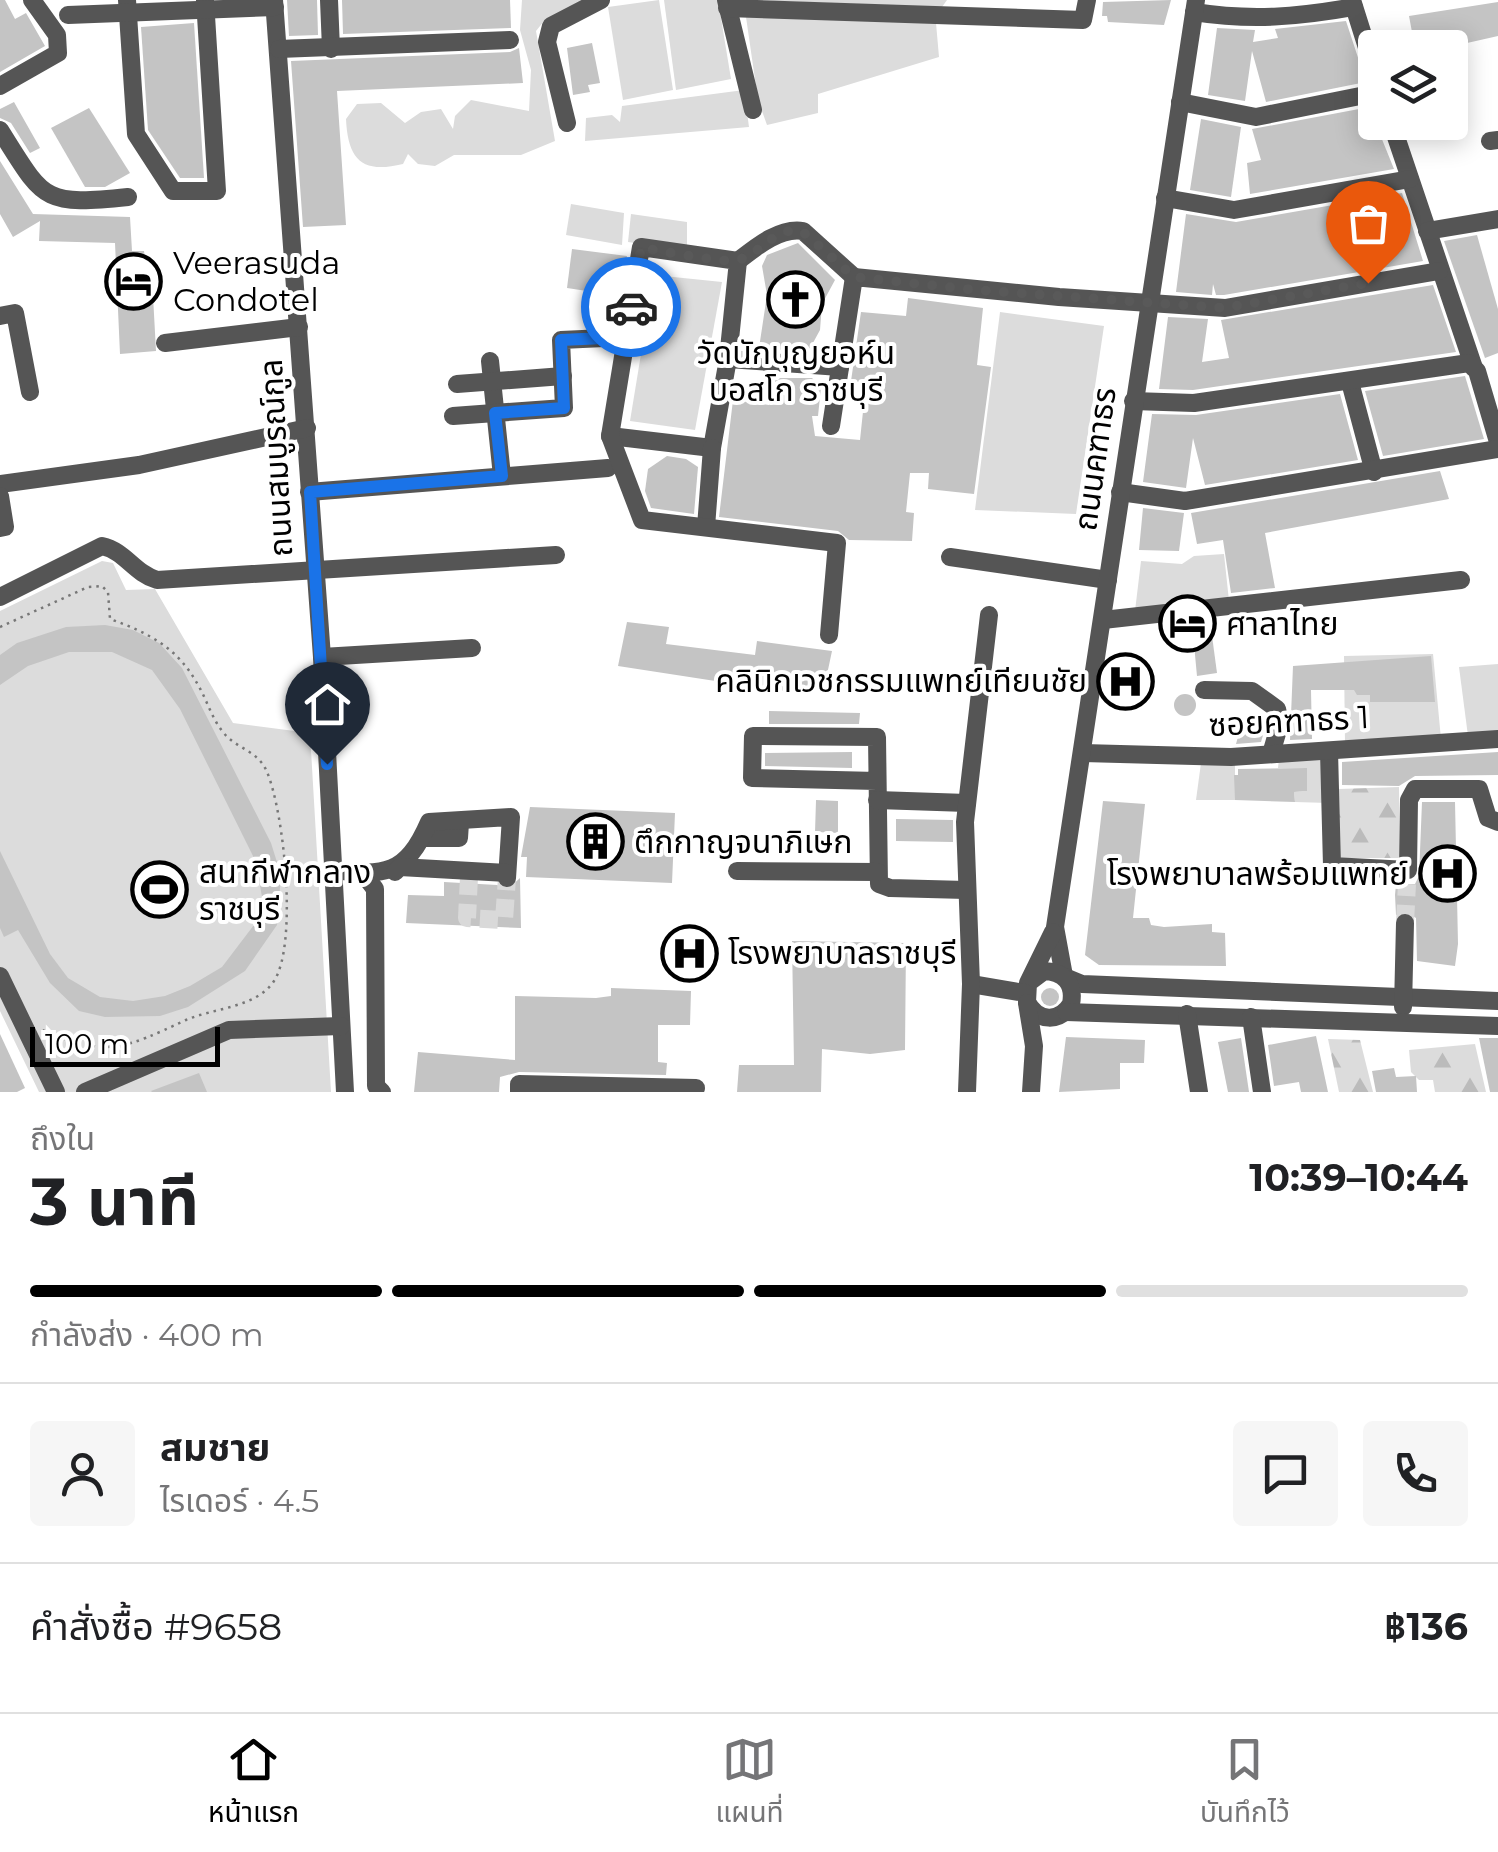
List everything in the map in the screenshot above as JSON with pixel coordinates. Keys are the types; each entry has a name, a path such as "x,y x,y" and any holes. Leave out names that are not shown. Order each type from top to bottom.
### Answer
{"street":[{"path":"0,86 58,53 56,35 32,0"},
{"path":"329,0 332,49"},
{"path":"566,123 548,42 551,26 600,0"},
{"path":"754,110 726,4 948,18 1051,9 1084,20 1086,0"},
{"path":"68,15 127,8 274,3"},
{"name":"ถนนสมบูรณ์กูล","path":"274,3 322,657 345,1092"},
{"path":"1195,6 1254,20 1353,4 1361,30"},
{"path":"127,8 136,134 173,192 218,192 206,6"},
{"name":"ถนนคฑาธร","path":"1027,993 1055,927 1103,620 1133,401 1141,303 1164,198 1195,6"},
{"path":"278,49 510,40"},
{"path":"1180,102 1256,117 1358,96"},
{"path":"0,130 44,193 74,203 128,197"},
{"path":"1120,492 1185,502 1374,472 1498,445 1397,140"},
{"path":"1164,198 1234,210 1410,179"},
{"path":"1427,231 1498,219"},
{"path":"829,635 837,543 642,520 610,436 641,248 738,260 786,231 795,230 802,231 854,277 1224,308 1439,271"},
{"path":"706,527 712,448 728,359 738,260"},
{"path":"831,426 854,277"},
{"path":"0,316 15,313 30,392"},
{"path":"164,343 298,327"},
{"path":"453,416 564,408 561,340 626,337"},
{"path":"728,359 840,367"},
{"path":"490,361 502,476"},
{"path":"1133,401 1194,403 1469,363 1474,368"},
{"path":"457,384 563,376"},
{"path":"1350,382 1374,472"},
{"path":"0,484 138,464 307,428"},
{"path":"610,436 712,448"},
{"path":"310,492 608,468"},
{"path":"0,496 5,527 0,528"},
{"path":"0,597 102,546 117,549 143,576 157,580 556,555"},
{"path":"950,557 1108,580"},
{"path":"1103,620 1461,580"},
{"path":"966,1092 971,984 967,803 989,615"},
{"path":"322,657 472,648"},
{"path":"1204,690 1252,690 1277,709 1280,723 1271,754"},
{"path":"877,781 752,778 754,736 877,738 879,884 890,888 966,890"},
{"name":"ซอยคฑาธร 1","path":"1083,753 1271,754 1498,740"},
{"path":"1329,750 1332,866 1408,877 1409,800 1414,789 1478,789 1488,818 1498,822"},
{"path":"877,800 967,803"},
{"path":"332,870 364,874 400,867 507,876 511,816 429,822 422,838 400,867 375,902"},
{"path":"737,871 878,872"},
{"path":"364,874 372,881 375,902 378,1090"},
{"path":"1402,1022 1405,923"},
{"name":"ถนนคฑาธร","path":"1055,927 1064,976"},
{"path":"1030,1092 1034,1046 1027,993 1044,972 1082,984 1498,1000"},
{"path":"0,976 56,1092"},
{"path":"1034,1046 1064,1013 1073,994 1064,976"},
{"path":"971,984 1027,993 1042,1017 1064,1013 1187,1014 1498,1026"},
{"path":"1187,1014 1199,1092"},
{"path":"1251,1017 1262,1092"},
{"path":"84,1092 229,1030 341,1035 375,1041"},
{"path":"519,1092 519,1084 696,1088"}],"path":[{"path":"0,627 88,587 102,586 108,592 110,618 147,632 176,652 198,683 220,730 260,757 268,774 286,874 284,952 273,982 261,994 121,1048 77,1045 22,1022"}],"green space":[{"path":"522,0 584,0 544,21 536,31 555,141 521,155 454,155 435,166 418,164 408,154 403,164 389,167 360,161 350,145 346,119 357,104 381,103 405,123 421,112 441,109 453,129 455,116 471,100 529,111 531,70 520,30"},
{"path":"659,0 673,90 623,100 608,7"},
{"path":"664,0 718,0 731,79 676,90"},
{"path":"749,0 947,0 942,7"},
{"path":"746,17 936,23 939,57 818,94 818,113 767,125 758,100"},
{"path":"744,90 749,127 585,141 586,118 612,115 620,122 622,106"},
{"path":"571,204 624,213 622,245 566,235"},
{"path":"631,214 687,222 687,250 628,242"},
{"path":"654,275 722,282 695,430 630,421"},
{"path":"1000,312 1104,326 1076,514 975,510"},
{"path":"1224,554 1229,601 1135,611 1141,561 1182,564 1194,556"},
{"name":"สนากีฬากลาง ราชบุรี","path":"102,561 113,563 126,590 155,589 233,723 310,733 331,1092 39,1092 0,1011 0,611"},
{"path":"1433,654 1441,739 1345,745 1344,656"},
{"path":"1498,664 1498,734 1468,736 1459,667"},
{"path":"1326,756 1329,803 1295,802 1294,792 1307,791 1307,768 1278,768 1279,759"},
{"path":"1235,762 1235,800 1196,800 1201,763"},
{"path":"1399,787 1400,858 1339,858 1339,789"},
{"path":"1328,1039 1360,1040 1373,1092 1339,1092"},
{"path":"1475,1044 1486,1092 1435,1092 1433,1080 1419,1080 1411,1072 1409,1050"}],"building":[{"path":"0,0 5,0 15,19 26,13 45,46 0,72"},
{"path":"287,0 317,0 318,35 289,36"},
{"path":"342,0 510,0 511,28 343,34"},
{"path":"1171,0 1164,25 1108,22 1107,16 1102,16 1103,2"},
{"path":"1498,2 1498,36 1468,43 1468,30 1412,30 1409,16"},
{"path":"1346,21 1358,58 1358,84 1266,102 1252,51 1245,101 1208,95 1217,28 1255,30 1253,42 1278,38 1275,29"},
{"path":"194,23 204,178 180,178 148,130 141,27"},
{"path":"592,43 600,83 588,85 590,92 573,95 567,48"},
{"path":"519,48 523,83 337,91 346,225 303,227 291,61 510,52"},
{"path":"14,102 40,148 30,153 11,123 0,118 0,109"},
{"path":"89,108 130,173 105,187 85,187 51,128"},
{"path":"1358,109 1358,140 1382,140 1394,169 1250,194 1247,163 1261,160 1252,129"},
{"path":"1201,119 1241,127 1231,197 1190,190"},
{"path":"0,161 33,214 130,217 132,251 144,251 145,259 151,259 156,351 120,354 115,243 39,241 40,221 13,237 0,214"},
{"path":"1402,193 1423,261 1224,295 1216,295 1213,284 1212,295 1176,292 1186,214 1236,222"},
{"path":"1477,235 1498,309 1498,353 1485,358 1444,241"},
{"name":"วัดนักบุญยอห์น บอสโก ราชบุรี","path":"798,243 835,280 822,304 820,330 808,352 759,348 767,295 762,266 767,255"},
{"path":"572,249 627,256 620,296 567,288"},
{"path":"1433,285 1456,352 1193,390 1159,389 1168,317 1208,319 1202,362 1229,358 1221,320"},
{"path":"908,298 983,308 977,365 991,367 974,494 928,489 929,473 910,473 906,512 914,513 912,541 849,540 838,531 719,517 733,400 769,405 770,378 812,378 821,387 818,416 812,416 815,436 860,440 866,383 851,381 861,312 906,316"},
{"path":"1465,376 1484,439 1383,456 1365,391"},
{"path":"1340,394 1358,460 1205,485 1193,438 1186,488 1143,482 1152,414 1196,415"},
{"path":"667,456 686,459 698,467 694,514 651,508 645,491 648,469"},
{"path":"1440,471 1449,499 1265,533 1275,588 1231,593 1223,540 1197,544 1191,513"},
{"path":"1143,508 1184,513 1179,551 1139,550"},
{"path":"1210,621 1217,673 1197,676 1192,623"},
{"path":"627,622 669,627 666,644 755,655 757,641 832,651 825,684 780,691 618,666"},
{"path":"105,625 133,630 159,643 182,668 271,843 281,875 277,925 245,971 188,1007 160,1016 105,1017 79,1011 50,983 18,930 4,937 0,928 0,851 50,954 68,978 100,997 133,1001 165,996 190,986 222,967 257,921 262,897 256,862 180,709 152,670 112,652 69,652 28,666 0,685 0,655 17,643 66,627"},
{"path":"1431,656 1435,702 1370,702 1370,695 1357,695 1354,690 1311,690 1312,739 1290,740 1293,666"},
{"path":"1181,694 1189,694 1196,705 1189,716 1181,716 1174,709 1174,701"},
{"path":"769,711 860,713 859,724 769,724"},
{"path":"1266,725 1261,742 1236,744 1241,726"},
{"path":"852,752 852,768 765,766 765,753"},
{"path":"1498,752 1498,775 1415,776 1399,786 1342,785 1342,762"},
{"path":"1307,768 1307,791 1294,792 1295,802 1235,800 1234,775 1238,775 1238,769"},
{"path":"816,800 838,801 838,833 815,832"},
{"path":"1103,801 1145,804 1133,918 1149,918 1151,925 1164,927 1212,924 1212,932 1225,933 1226,966 1099,965 1085,955"},
{"name":"โรงพยาบาลพร้อมแพทย์","path":"1422,802 1455,802 1455,966 1417,961 1416,918 1406,911 1396,915 1395,895 1396,884 1415,884 1419,876"},
{"name":"ตึกกาญจนาภิเษก","path":"530,807 675,813 672,883 526,877 527,857 521,857"},
{"path":"896,819 953,820 953,842 896,841"},
{"path":"520,878 521,928 406,923 408,895 444,896 444,882 497,885 507,890"},
{"path":"792,941 906,943 905,1050 870,1054 822,1049 821,1092 737,1092 739,1065 794,1065"},
{"path":"611,988 691,991 690,1025 658,1025 658,1062 667,1063 666,1075 519,1072 500,1077 499,1092 414,1092 418,1052 515,1060 515,996 596,998 611,996"},
{"path":"1050,988 1059,997 1050,1006 1041,997"},
{"path":"0,1034 25,1088 17,1092 0,1092"},
{"path":"1316,1036 1328,1092 1301,1092 1299,1082 1274,1086 1268,1045"},
{"path":"1066,1037 1145,1040 1144,1063 1120,1063 1120,1089 1059,1092"},
{"path":"1241,1038 1249,1092 1228,1092 1218,1042"},
{"path":"1479,1038 1498,1038 1498,1092 1490,1092"},
{"path":"1394,1068 1396,1077 1416,1076 1417,1092 1376,1092 1372,1071"},
{"path":"199,1073 207,1092 151,1091"}],"tunnel":[{"path":"469,877 467,918 504,920 507,878"},
{"path":"1405,923 1407,884"}],"way so far":[{"path":"631,307 641,248 738,260 786,231 795,230 802,231 854,277 1058,298 1224,308 1368,283"}],"place":[{"name":"Veerasuda Condotel","path":"134,281"},
{"name":"วัดนักบุญยอห์น บอสโก ราชบุรี","path":"796,299"},
{"name":"ศาลาไทย","path":"1187,624"},
{"name":"คลินิกเวชกรรมแพทย์เทียนชัย","path":"1126,681"},
{"name":"ตึกกาญจนาภิเษก","path":"595,842"},
{"name":"โรงพยาบาลพร้อมแพทย์","path":"1447,874"},
{"name":"สนากีฬากลาง ราชบุรี","path":"160,890"},
{"name":"โรงพยาบาลราชบุรี","path":"689,953"}],"route":[{"path":"327,764 310,492 502,476 495,413 564,408 561,340 626,337 631,307"}]}
